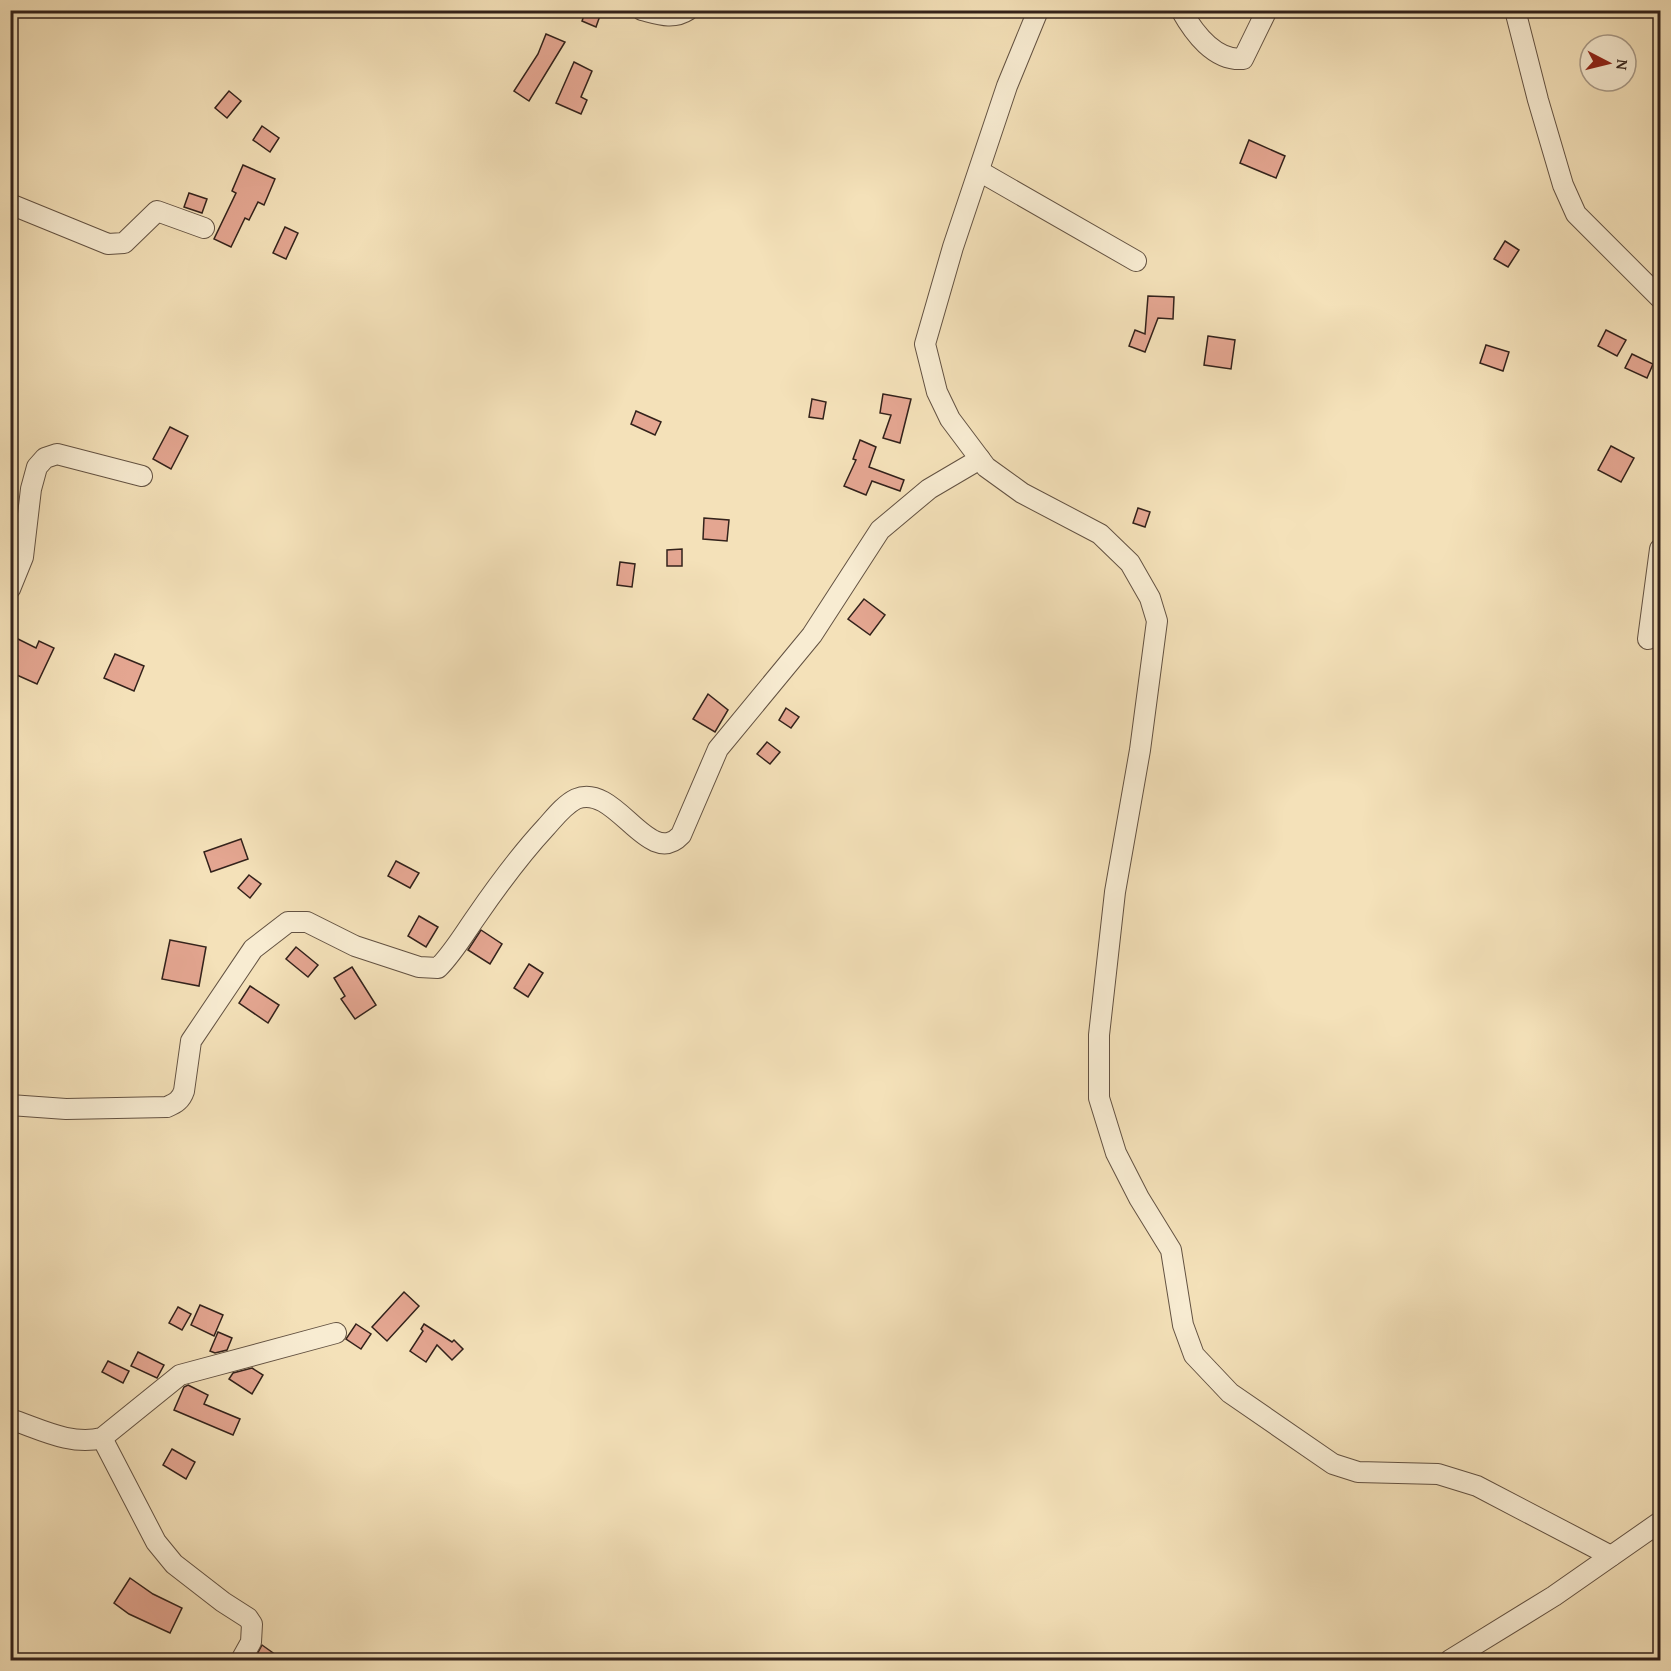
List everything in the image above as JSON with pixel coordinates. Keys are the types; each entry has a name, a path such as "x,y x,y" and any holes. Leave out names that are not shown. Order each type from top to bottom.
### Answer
{"street":[{"path":"642,10 668,16 681,15 688,10"},
{"path":"1181,10 1208,47 1234,60 1243,59 1267,10"},
{"path":"1515,10 1544,122 1563,185 1576,214 1660,298"},
{"path":"1036,11 1007,86 953,247 925,344 937,392 950,419 986,467 1022,493 1100,534 1130,563 1150,598 1157,621 1140,750 1115,892 1099,1035 1100,1098 1116,1153 1139,1198 1172,1250 1184,1325 1194,1355 1230,1393 1334,1464 1358,1472 1438,1474 1477,1486 1611,1556"},
{"path":"979,171 1136,261"},
{"path":"10,204 108,244 124,243 157,211 204,228"},
{"path":"10,589 23,557 31,489 37,467 45,458 57,454 142,476"},
{"path":"10,1105 66,1109 167,1107 177,1102 182,1098 184,1091 191,1041 253,950 288,922 307,922 355,946 419,967 438,968 519,856 567,804 578,798 591,797 606,803 650,840 661,844 675,841 681,835 718,749 812,635 880,530 929,489 980,459"},
{"path":"1648,639 1660,549"},
{"path":"10,1419 73,1440 88,1442 102,1438 121,1426 180,1375 336,1333"},
{"path":"102,1438 156,1542 174,1564 223,1602 248,1618 252,1624 251,1642 241,1660"},
{"path":"1450,1660 1554,1596 1660,1522"}],"building":[{"path":"586,10 602,10 596,27 582,21"},
{"path":"546,34 565,42 529,101 514,91 538,54"},
{"path":"574,62 592,71 581,97 587,100 581,114 556,103"},
{"path":"229,91 241,101 227,118 215,108"},
{"path":"262,126 279,138 270,152 253,140"},
{"path":"1249,140 1285,156 1276,178 1240,163"},
{"path":"243,165 275,179 264,205 258,202 249,220 245,218 231,247 214,239 236,193 232,191"},
{"path":"189,193 207,199 202,213 184,207"},
{"path":"285,227 298,233 286,259 273,253"},
{"path":"1505,241 1519,250 1508,267 1494,259"},
{"path":"1148,296 1174,297 1173,319 1158,318 1145,352 1129,346 1135,330 1145,334"},
{"path":"1606,330 1626,340 1617,356 1598,346"},
{"path":"1208,336 1235,340 1231,369 1204,365"},
{"path":"1486,345 1509,352 1503,371 1480,363"},
{"path":"1632,354 1653,364 1647,378 1625,368"},
{"path":"883,394 911,399 900,443 883,438 891,415 880,413"},
{"path":"812,399 826,402 823,419 809,417"},
{"path":"636,411 661,422 655,435 631,424"},
{"path":"170,427 188,436 171,469 153,459"},
{"path":"860,440 876,447 869,467 904,480 900,491 872,481 866,495 844,486 856,460 853,459"},
{"path":"1611,446 1634,458 1621,482 1598,470"},
{"path":"1138,508 1150,512 1145,527 1133,523"},
{"path":"704,518 729,520 727,541 703,539"},
{"path":"682,549 682,566 667,566 667,550"},
{"path":"620,562 635,564 632,587 617,585"},
{"path":"864,599 885,615 870,635 848,619"},
{"path":"10,635 36,648 39,641 54,648 37,684 10,672"},
{"path":"115,654 144,666 134,691 104,678"},
{"path":"708,694 728,710 715,732 693,719"},
{"path":"786,708 799,717 791,728 779,720"},
{"path":"767,742 780,752 770,764 757,754"},
{"path":"241,839 248,859 211,872 204,852"},
{"path":"396,861 419,873 410,888 388,876"},
{"path":"249,875 261,884 250,898 238,888"},
{"path":"419,916 438,927 426,947 408,936"},
{"path":"481,930 502,944 490,964 468,950"},
{"path":"170,940 206,947 199,986 162,979"},
{"path":"296,947 318,965 308,977 286,959"},
{"path":"529,964 543,973 528,997 514,988"},
{"path":"352,967 376,1005 355,1019 341,999 345,996 334,978"},
{"path":"250,986 279,1005 268,1023 239,1003"},
{"path":"404,1292 419,1306 387,1341 372,1327"},
{"path":"200,1305 223,1315 214,1336 191,1325"},
{"path":"178,1307 191,1314 182,1330 169,1323"},
{"path":"356,1324 371,1334 361,1349 346,1339"},
{"path":"424,1324 452,1342 454,1340 463,1349 452,1360 437,1345 426,1362 410,1351 423,1331 421,1329"},
{"path":"218,1332 232,1338 227,1350 215,1353 210,1351"},
{"path":"138,1352 164,1365 157,1378 131,1366"},
{"path":"108,1361 129,1371 123,1383 102,1372"},
{"path":"252,1368 263,1375 252,1394 229,1379 233,1373"},
{"path":"188,1385 208,1395 204,1404 240,1419 233,1435 174,1410 184,1387"},
{"path":"172,1449 195,1462 186,1479 163,1465"},
{"path":"130,1578 153,1594 182,1608 170,1633 129,1614 114,1603"},
{"path":"262,1645 283,1660 254,1660"}]}
